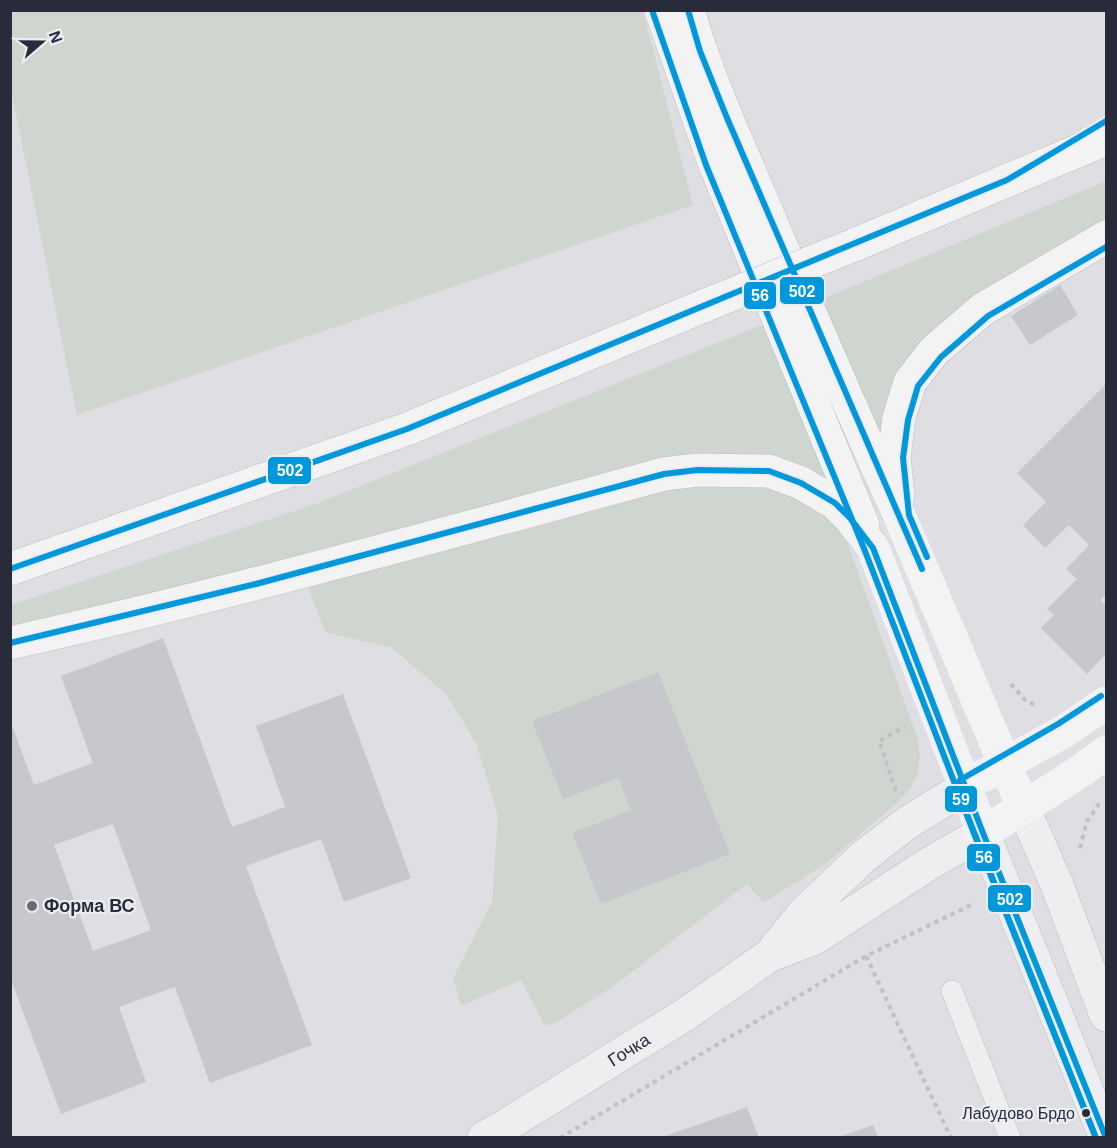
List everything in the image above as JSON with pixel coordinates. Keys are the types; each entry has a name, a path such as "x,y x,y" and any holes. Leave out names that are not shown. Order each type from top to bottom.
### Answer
{"main road":[{"path":"660,10 714,162 873,548 983,833"},
{"path":"688,10 699,51 723,109 1023,807"},
{"path":"1007,180 1107,121"},
{"path":"10,569 406,429 1107,139"},
{"path":"900,517 894,458 899,418 910,382 934,351 983,309 1107,237"},
{"path":"10,643 283,577 664,474 697,470 769,471 801,483 835,503 873,548"},
{"path":"965,787 1063,732 1107,703"},
{"name":"Гочка","path":"983,833 1094,762"}],"street":[{"name":"Гочка","path":"770,955 803,914 863,857 907,823 965,787"},
{"path":"1023,807 1049,865 1107,1015"},
{"name":"Гочка","path":"484,1137 686,1014 770,955 816,938 930,863 983,833"},
{"path":"983,833 1106,1137"}],"lane":[{"path":"952,991 1010,1137"}],"path":[{"path":"975,693 1009,681 1024,700 1037,706 1052,705 1063,732"},
{"path":"907,823 879,741 936,710"},
{"path":"1049,865 1081,848 1087,821 1098,806 1094,762"},
{"path":"560,1137 866,956 1006,889"},
{"path":"866,956 951,1137"}],"shaded area":[{"path":"10,11 643,11 693,205 77,415 11,90"},
{"path":"1106,181 1106,222 982,296 884,458 813,303"},
{"path":"777,319 844,499 760,463 11,629 11,605 318,503"},
{"path":"724,478 789,491 841,525 917,737 920,757 917,776 909,790 898,802 828,862 764,903 747,884 612,987 559,1021 545,1026 521,980 461,1006 453,978 492,902 498,816 477,745 447,695 392,648 325,632 306,582 537,516"}],"building":[{"path":"1060,285 1078,315 1030,345 1011,316"},
{"path":"1106,384 1106,594 1100,600 1106,606 1106,654 1087,674 1041,628 1054,615 1047,609 1077,579 1066,569 1089,545 1069,525 1045,548 1023,525 1046,502 1017,473"},
{"path":"163,638 232,827 285,807 256,726 343,694 411,878 344,902 321,839 246,866 312,1045 210,1083 175,987 119,1007 146,1082 61,1114 10,977 10,720 34,785 93,763 61,676","holes":["113,824 151,930 93,951 54,845"]},
{"path":"658,672 730,854 601,904 572,833 631,810 618,778 563,799 532,721"},
{"path":"747,1107 759,1138 663,1138 663,1137"},
{"path":"873,1125 878,1138 839,1138 839,1137"}],"transit line":[{"name":"502","path":"688,10 700,51 727,118 922,569"},
{"name":"56","path":"653,13 706,165 865,551 975,836 1096,1138"},
{"name":"502","path":"10,569 407,429 1007,180 1106,121"},
{"name":"56","path":"927,557 909,515 903,458 908,420 918,386 941,357 988,316 1106,247"},
{"name":"502","path":"10,643 256,584 664,474 697,470 769,471 801,483 835,503 873,548 983,833 1106,1138"},
{"name":"59","path":"1096,1138 956,787 960,780 1058,724 1101,696"}],"place":[{"name":"Форма ВС","path":"32,906"},
{"name":"Лабудово Брдо","path":"1086,1113"}]}
